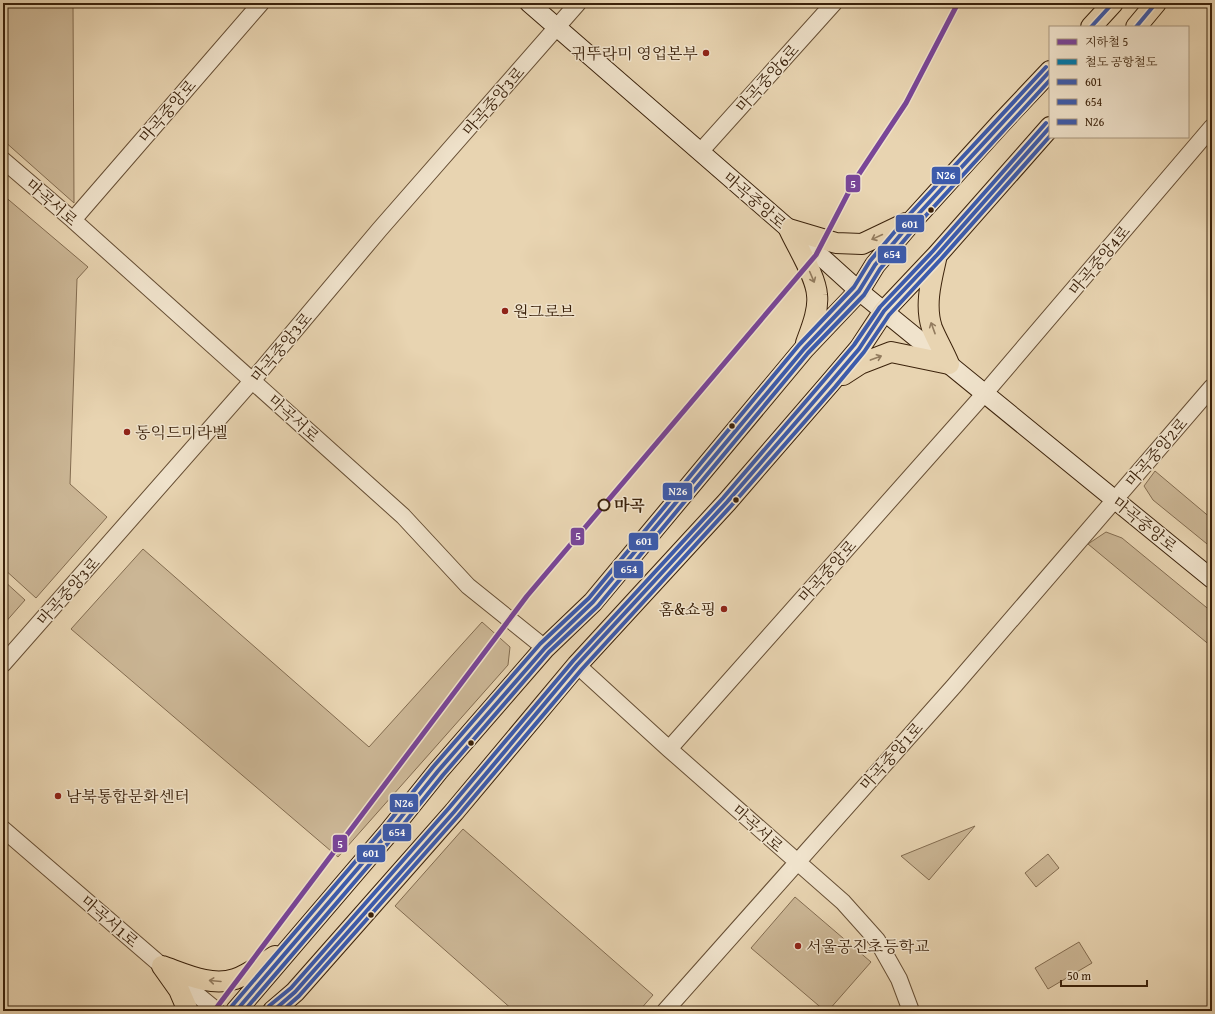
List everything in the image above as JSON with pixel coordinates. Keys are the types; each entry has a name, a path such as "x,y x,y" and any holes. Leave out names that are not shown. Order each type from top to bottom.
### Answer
{"main road":[{"name":"마곡중앙로","path":"529,3 859,291 1212,579"},
{"path":"1092,26 1113,3"},
{"path":"1137,26 1156,3"},
{"path":"236,1011 389,832 438,771 544,648 593,602 804,349 859,291 875,265 912,220 1049,72"},
{"path":"273,1011 295,992 454,812 577,665 727,502 859,349 884,311 937,255 1049,128"},
{"path":"788,229 836,243 862,244 912,220"},
{"path":"788,229 816,286 818,295 816,308 804,349"},
{"path":"937,255 930,287 928,306 932,327 949,364"},
{"path":"830,383 860,364 891,352 949,364"},
{"path":"162,966 203,980 223,981 236,979 288,949"},
{"path":"162,966 180,990 188,1011"},
{"path":"290,1011 295,992"}],"street":[{"name":"마곡중앙로","path":"73,220 261,3"},
{"name":"마곡중앙3로","path":"3,664 252,381 380,229 578,3"},
{"name":"마곡중앙6로","path":"700,152 834,3"},
{"name":"마곡중앙4로","path":"985,393 1212,127"},
{"name":"마곡서로","path":"3,160 73,220 403,516 468,586 544,648"},
{"name":"마곡중앙2로","path":"1115,500 1212,387"},
{"name":"마곡중앙로","path":"669,749 985,393"},
{"name":"마곡중앙1로","path":"665,1011 962,677 1115,500"},
{"name":"마곡서로","path":"577,665 669,749 843,902 877,940 900,979 911,1011"},
{"name":"마곡서1로","path":"3,829 162,966 217,1011"}],"shaded area":[{"path":"3,3 73,3 74,203 3,140"},
{"path":"3,195 88,267 77,279 70,484 107,517 36,598 3,568"},
{"path":"1155,471 1212,519 1212,548 1153,500 1144,486"},
{"path":"1106,532 1122,538 1212,612 1212,647 1088,544"},
{"path":"143,549 369,747 482,622 510,647 508,665 338,857 71,629"},
{"path":"3,580 25,600 3,625"},
{"path":"975,826 929,880 901,856"},
{"path":"463,829 653,995 639,1011 514,1011 395,906"},
{"path":"1048,854 1059,868 1036,887 1025,873"},
{"path":"795,897 871,962 828,1011 825,1011 751,948"},
{"path":"1079,942 1092,963 1048,989 1035,968"}],"metro line":[{"name":"5","path":"214,1011 527,596 816,255 855,180 906,103 958,3"}],"rail line":[{"name":"공항철도","path":"3,926 3,971"}],"transit line":[{"name":"601","path":"1092,26 1113,3"},
{"name":"601","path":"1137,26 1156,3"},
{"name":"N26","path":"231,1007 384,828 433,767 540,644 589,598 799,345 854,287 870,261 908,216 1046,67"},
{"name":"601","path":"236,1011 389,832 438,771 545,648 593,602 804,349 859,291 875,265 913,220 1049,72"},
{"name":"654","path":"244,1011 549,652 598,606 808,353 864,295 880,269 918,224 1049,81"},
{"name":"N26","path":"269,1006 291,988 449,808 573,661 723,498 854,345 880,307 933,251 1046,123"},
{"name":"601","path":"273,1011 295,992 454,812 577,665 727,502 859,349 884,311 937,255 1049,128"},
{"name":"654","path":"282,1011 299,996 458,816 582,669 731,506 864,352 889,315 941,259 1049,137"}],"place":[{"name":"귀뚜라미 영업본부","path":"706,53"},
{"name":"원그로브","path":"505,311"},
{"name":"동익드미라벨","path":"127,432"},
{"name":"마곡","path":"604,505"},
{"name":"홈&쇼핑","path":"724,609"},
{"name":"남북통합문화센터","path":"58,796"},
{"name":"서울공진초등학교","path":"798,946"}]}
